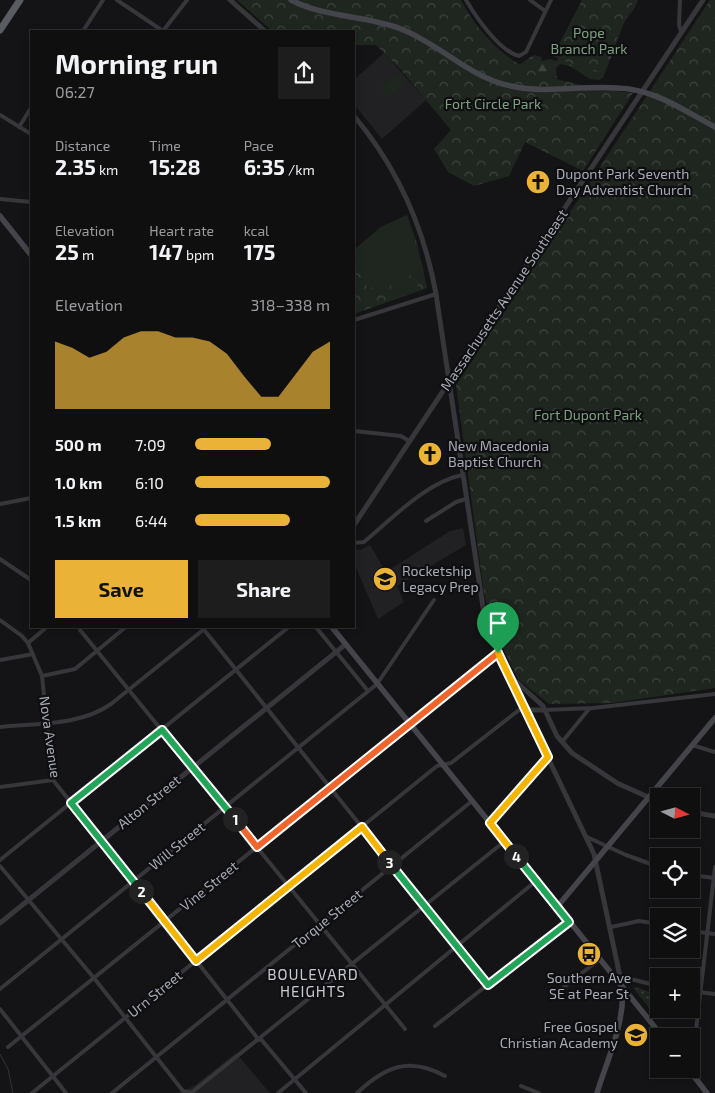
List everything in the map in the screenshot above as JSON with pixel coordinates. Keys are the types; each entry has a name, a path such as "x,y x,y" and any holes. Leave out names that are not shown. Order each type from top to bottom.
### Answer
{"highway":[{"path":"0,30 20,0"}],"main road":[{"path":"291,0 321,11 379,22 402,30 479,75 503,84 536,90 617,88 642,92 664,98 715,127"},
{"path":"0,216 30,254"},
{"path":"333,628 656,1028"},
{"path":"557,907 715,718"},
{"path":"596,1093 617,1031 623,1001 622,986"},
{"path":"696,1078 708,1093"}],"street":[{"path":"84,30 103,0"},
{"path":"117,0 162,30"},
{"path":"164,30 186,0"},
{"path":"230,0 263,30"},
{"path":"466,0 486,29 514,55 520,56 526,52 551,0"},
{"path":"530,0 545,11"},
{"path":"680,0 678,17 682,33"},
{"name":"Massachusetts Avenue Southeast","path":"355,523 703,0"},
{"path":"18,127 30,109"},
{"path":"0,115 30,133"},
{"path":"355,117 385,158 409,205 424,242 436,294 481,601 498,653 587,837 596,860 622,986"},
{"path":"0,199 30,202"},
{"path":"355,320 436,294"},
{"path":"355,431 401,436 409,441"},
{"path":"355,543 364,542 428,491 448,478 462,475"},
{"path":"0,504 30,498"},
{"path":"426,521 456,502 466,500"},
{"path":"0,559 30,579"},
{"name":"Will Street","path":"0,989 377,684 434,600"},
{"name":"Nova Avenue","path":"0,620 22,636 28,643 42,676 53,780 227,1000 306,1093"},
{"path":"28,643 46,628"},
{"path":"42,676 75,670 125,628"},
{"path":"0,727 78,719 97,712 130,689 203,628"},
{"path":"205,628 266,708 488,985"},
{"path":"0,860 288,628"},
{"path":"317,628 368,692"},
{"path":"80,630 130,689 405,1029"},
{"name":"Alton Street","path":"0,923 346,644"},
{"name":"Vine Street","path":"8,1048 498,653"},
{"path":"0,660 33,654"},
{"path":"508,674 541,704 562,742 572,753 597,771 648,798"},
{"path":"526,710 589,709 715,694"},
{"path":"562,742 589,709"},
{"name":"Urn Street","path":"32,1093 437,766 451,763 519,710 526,710"},
{"path":"692,746 715,752"},
{"path":"490,823 548,757"},
{"path":"0,787 53,780"},
{"name":"Torque Street","path":"112,1093 472,801"},
{"path":"700,814 715,816"},
{"path":"587,837 650,864"},
{"path":"0,866 94,978 181,1088 186,1092 194,1092 504,842"},
{"path":"715,867 700,993 715,994"},
{"path":"700,876 714,878"},
{"path":"278,1093 536,881"},
{"path":"611,927 639,921 650,923"},
{"path":"434,1026 569,922"},
{"path":"700,932 715,934"},
{"path":"555,994 600,959"},
{"path":"613,975 650,984"},
{"path":"0,1009 66,1093"},
{"path":"359,1092 384,1071 400,1066 424,1068 445,1076"},
{"path":"521,1086 538,1093"}],"shaded area":[{"path":"384,53 426,100 382,139 355,105 355,79"},
{"name":"Rocketship Legacy Prep","path":"463,528 466,545 397,586 404,602 378,619 355,565 355,549 360,550 370,545 386,572 450,531"},
{"path":"236,1053 270,1093 177,1093 194,1086"}],"green space":[{"name":"Fort Circle Park","path":"237,0 461,0 477,26 494,45 513,60 533,71 555,79 633,93 583,171 525,142 509,176 474,186 448,172 434,149 451,130 401,70 376,45 355,45 355,30 271,30"},
{"name":"Pope Branch Park","path":"460,0 486,36 501,52 519,65 534,55 541,57 542,61 550,59 556,61 563,54 585,0 638,0 634,9 625,20 603,78 599,80 590,79 570,66 560,64 556,68 557,78 525,75 489,55"},
{"name":"Pope Branch Park","path":"582,0 634,0 602,72 573,65 553,56"},
{"name":"Fort Dupont Park","path":"710,0 715,0 715,688 612,703 549,704 518,679 492,626 484,593 456,385"},
{"path":"397,74 405,83 388,98 380,89"},
{"path":"407,215 417,243 427,288 355,314 355,249 381,227"},
{"path":"407,215 424,271 368,289 355,249 381,227"},
{"path":"415,277 419,289 395,296 391,285"},
{"path":"635,987 650,992 650,1009 634,989"}],"waterway":[{"path":"0,1054 8,1069 13,1093"}],"place":[{"name":"Dupont Park Seventh Day Adventist Church","path":"538,182"},
{"name":"New Macedonia Baptist Church","path":"430,454"},
{"name":"Rocketship Legacy Prep","path":"385,579"},
{"name":"Southern Ave SE at Pear St","path":"589,954"},
{"name":"Free Gospel Christian Academy","path":"636,1035"}],"district":[{"name":"BOULEVARD HEIGHTS","path":"313,984"}],"route":[{"path":"498,653 548,757 490,823 569,922 488,985 362,827 196,961 71,803 162,730 257,847 498,653"}]}
